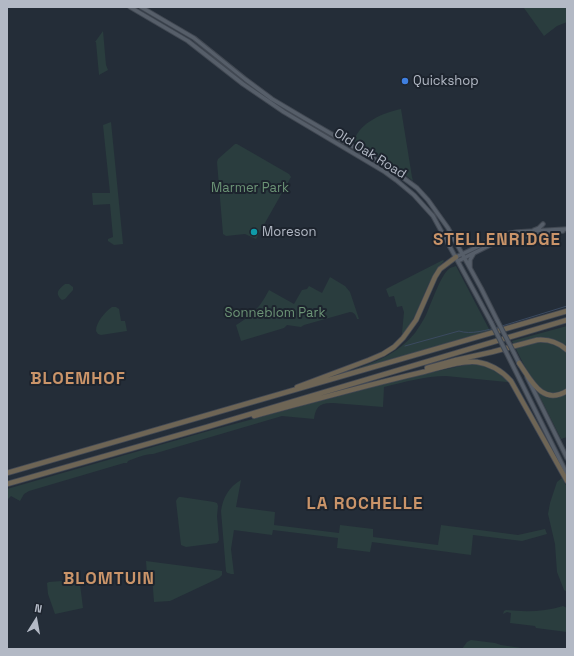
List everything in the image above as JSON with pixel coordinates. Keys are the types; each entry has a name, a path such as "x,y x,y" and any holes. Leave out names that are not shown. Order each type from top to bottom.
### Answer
{"highway":[{"path":"250,403 370,360 394,347 403,338 416,320 440,269 457,259"},
{"path":"7,473 567,311"},
{"path":"7,484 207,427 554,324 557,325 567,322"},
{"path":"207,427 224,424 456,360 537,340 552,341 567,350"},
{"path":"402,376 469,362 485,364 498,369 507,376 514,385 567,481"},
{"path":"519,363 536,387 543,393 554,395 567,391"}],"main road":[{"name":"Old Oak Road","path":"130,7 192,44 243,84 284,112 396,180 414,195 433,216 457,259 491,322 567,474"},
{"name":"Old Oak Road","path":"141,7 194,38 244,79 272,99 390,168 417,188 428,200 448,228 481,288 567,458"},
{"path":"457,259 498,237 536,229 543,224"},
{"path":"463,256 506,239 544,234 567,229"},
{"path":"517,232 567,229"},
{"path":"470,268 470,260 475,252"}],"green space":[{"path":"567,7 567,22 557,26 544,36 524,8"},
{"path":"103,31 106,65 108,70 99,75 95,42"},
{"path":"401,109 413,181 398,169 356,144 354,141 361,129 373,119"},
{"path":"111,122 123,244 114,245 108,241 108,239 113,237 110,204 93,205 92,193 110,193 103,125"},
{"name":"Marmer Park","path":"235,144 289,174 291,177 256,239 245,234 226,236 223,234 217,162 218,159"},
{"path":"443,260 444,261 431,278 413,318 403,334 404,312 402,306 397,307 394,296 389,297 386,289"},
{"path":"456,266 490,331 356,371 355,369 388,356 409,340 425,317 443,276 450,268"},
{"name":"Sonneblom Park","path":"330,277 345,286 350,292 359,319 357,319 354,313 350,312 301,327 287,325 284,328 241,341 236,325 256,310 269,290 294,304 302,290 307,289 309,286 322,293"},
{"path":"65,284 69,284 73,287 73,290 65,299 62,300 58,295 58,291"},
{"path":"112,307 119,309 121,321 125,321 127,331 101,335 98,334 96,328 99,321"},
{"path":"567,326 567,437 561,439 512,341"},
{"path":"470,364 491,368 508,381 446,376 407,381 384,387 383,407 333,403 325,404 317,408 314,419 282,416 153,454 143,455 128,461 127,463 29,491 24,494 20,501 11,496 7,500 7,489 212,430 410,377"},
{"path":"562,478 567,487 567,592 564,590 557,572 555,544 548,514 557,482"},
{"path":"241,480 236,507 275,512 274,525 339,533 340,525 373,529 373,537 438,545 441,525 518,535 545,529 547,534 522,541 473,535 471,555 372,542 370,552 337,548 338,538 273,530 272,535 234,530 231,549 234,574 230,574 226,571 221,511 223,501 227,493"},
{"path":"179,497 217,503 219,540 217,543 186,547 181,545 176,501"},
{"path":"146,561 222,571 222,575 219,578 170,601 154,602 152,575 147,575"},
{"path":"74,580 80,584 83,608 55,614 48,594 47,583"},
{"path":"563,606 567,608 567,632 510,623 511,613 507,612 503,614 506,610 534,611"},
{"path":"471,640 528,649 462,649 467,642"}],"waterway":[{"path":"502,326 567,306"},
{"path":"405,346 459,331 474,332 499,327"}],"place":[{"name":"Quickshop","path":"405,81"},
{"name":"Moreson","path":"254,232"}],"district":[{"name":"STELLENRIDGE","path":"497,240"},
{"name":"BLOEMHOF","path":"78,379"},
{"name":"LA ROCHELLE","path":"365,504"},
{"name":"BLOMTUIN","path":"109,579"}]}
